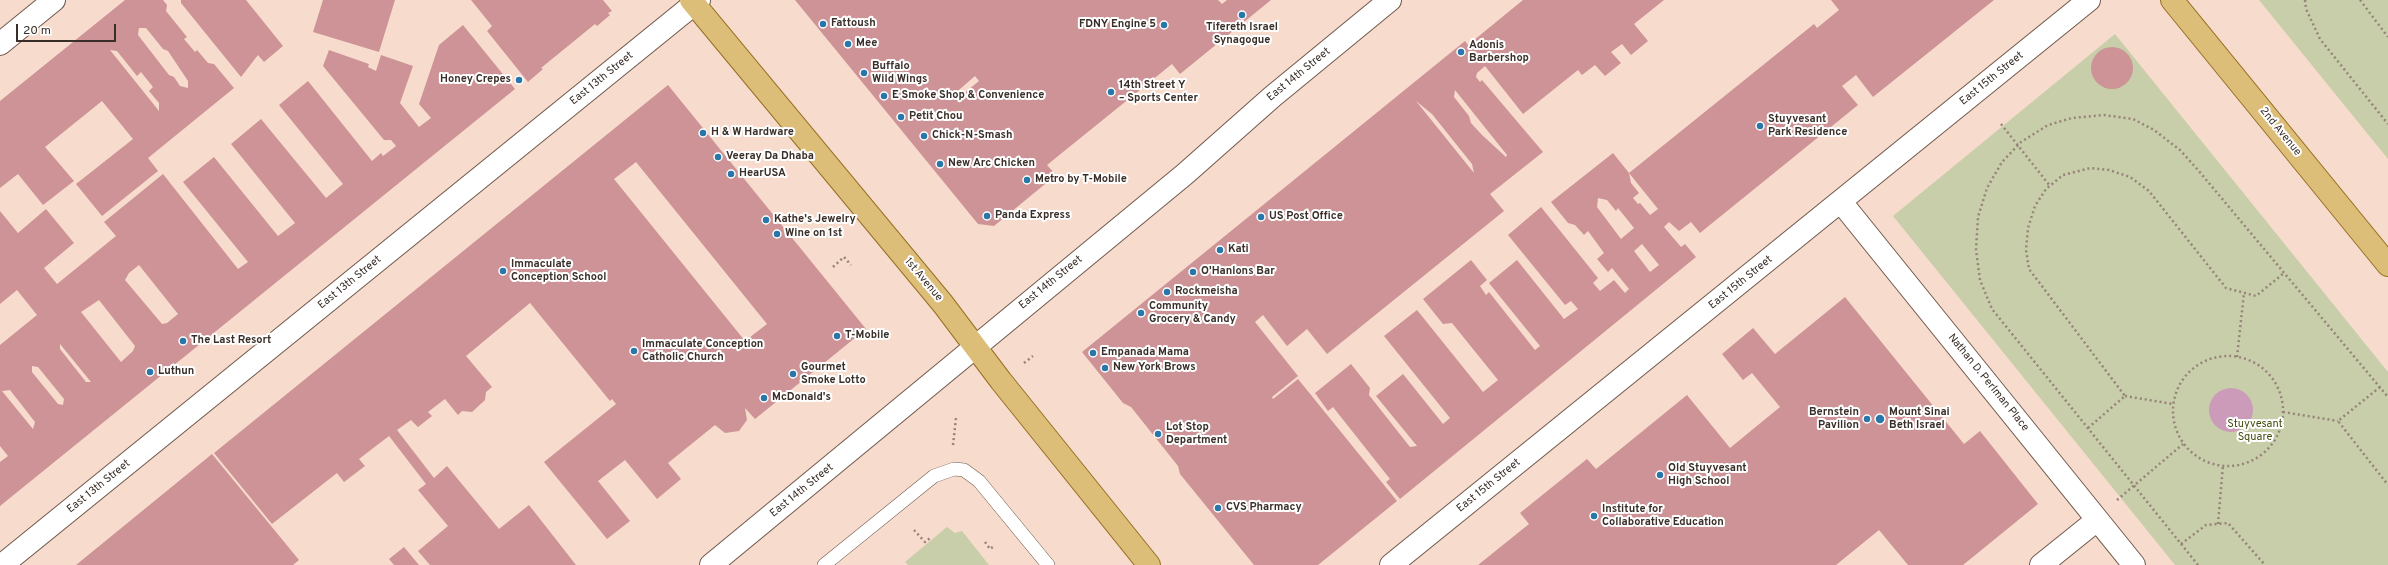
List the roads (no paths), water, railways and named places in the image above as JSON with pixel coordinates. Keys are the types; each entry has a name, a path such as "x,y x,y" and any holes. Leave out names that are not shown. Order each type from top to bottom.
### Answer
{"main road":[{"name":"2nd Avenue","path":"2172,0 2388,265"},
{"name":"1st Avenue","path":"695,1 938,298 975,347 1149,565"}],"street":[{"path":"0,44 54,0"},
{"name":"East 14th Street","path":"711,565 1185,174 1272,97 1390,0"},
{"name":"East 15th Street","path":"1391,565 2089,0"},
{"name":"East 13th Street","path":"2,565 695,1"},
{"name":"Nathan D. Perlman Place","path":"1841,202 2104,512 2134,565"},
{"path":"2040,565 2104,512"}],"lane":[{"path":"824,565 934,476 954,469 964,470 979,481 1048,565"}],"place":[{"name":"Tifereth Israel Synagogue","path":"1242,15"},
{"name":"Fattoush","path":"823,24"},
{"name":"FDNY Engine 5","path":"1164,25"},
{"name":"Mee","path":"848,44"},
{"name":"Adonis Barbershop","path":"1461,52"},
{"name":"Buffalo Wild Wings","path":"864,73"},
{"name":"Honey Crepes","path":"519,80"},
{"name":"14th Street Y – Sports Center","path":"1111,92"},
{"name":"E Smoke Shop & Convenience","path":"884,96"},
{"name":"Petit Chou","path":"901,117"},
{"name":"Stuyvesant Park Residence","path":"1760,126"},
{"name":"H & W Hardware","path":"703,133"},
{"name":"Chick-N-Smash","path":"924,136"},
{"name":"Veeray Da Dhaba","path":"718,157"},
{"name":"New Arc Chicken","path":"940,164"},
{"name":"HearUSA","path":"731,174"},
{"name":"Metro by T-Mobile","path":"1027,180"},
{"name":"Panda Express","path":"987,216"},
{"name":"US Post Office","path":"1261,217"},
{"name":"Kathe's Jewelry","path":"766,220"},
{"name":"Wine on 1st","path":"777,234"},
{"name":"Kati","path":"1220,250"},
{"name":"Immaculate Conception School","path":"503,271"},
{"name":"O'Hanlons Bar","path":"1193,272"},
{"name":"Rockmeisha","path":"1167,292"},
{"name":"Community Grocery & Candy","path":"1141,313"},
{"name":"T-Mobile","path":"837,336"},
{"name":"The Last Resort","path":"183,341"},
{"name":"Immaculate Conception Catholic Church","path":"634,351"},
{"name":"Empanada Mama","path":"1093,353"},
{"name":"New York Brows","path":"1105,368"},
{"name":"Luthun","path":"150,372"},
{"name":"Gourmet Smoke Lotto","path":"793,374"},
{"name":"McDonald's","path":"764,398"},
{"name":"Bernstein Pavilion","path":"1867,419"},
{"name":"Mount Sinai Beth Israel","path":"1880,419"},
{"name":"Lot Stop Department","path":"1158,434"},
{"name":"Old Stuyvesant High School","path":"1660,475"},
{"name":"CVS Pharmacy","path":"1218,508"},
{"name":"Institute for Collaborative Education","path":"1594,516"}],"park label":[{"name":"Stuyvesant Square","path":"2255,431"}]}
